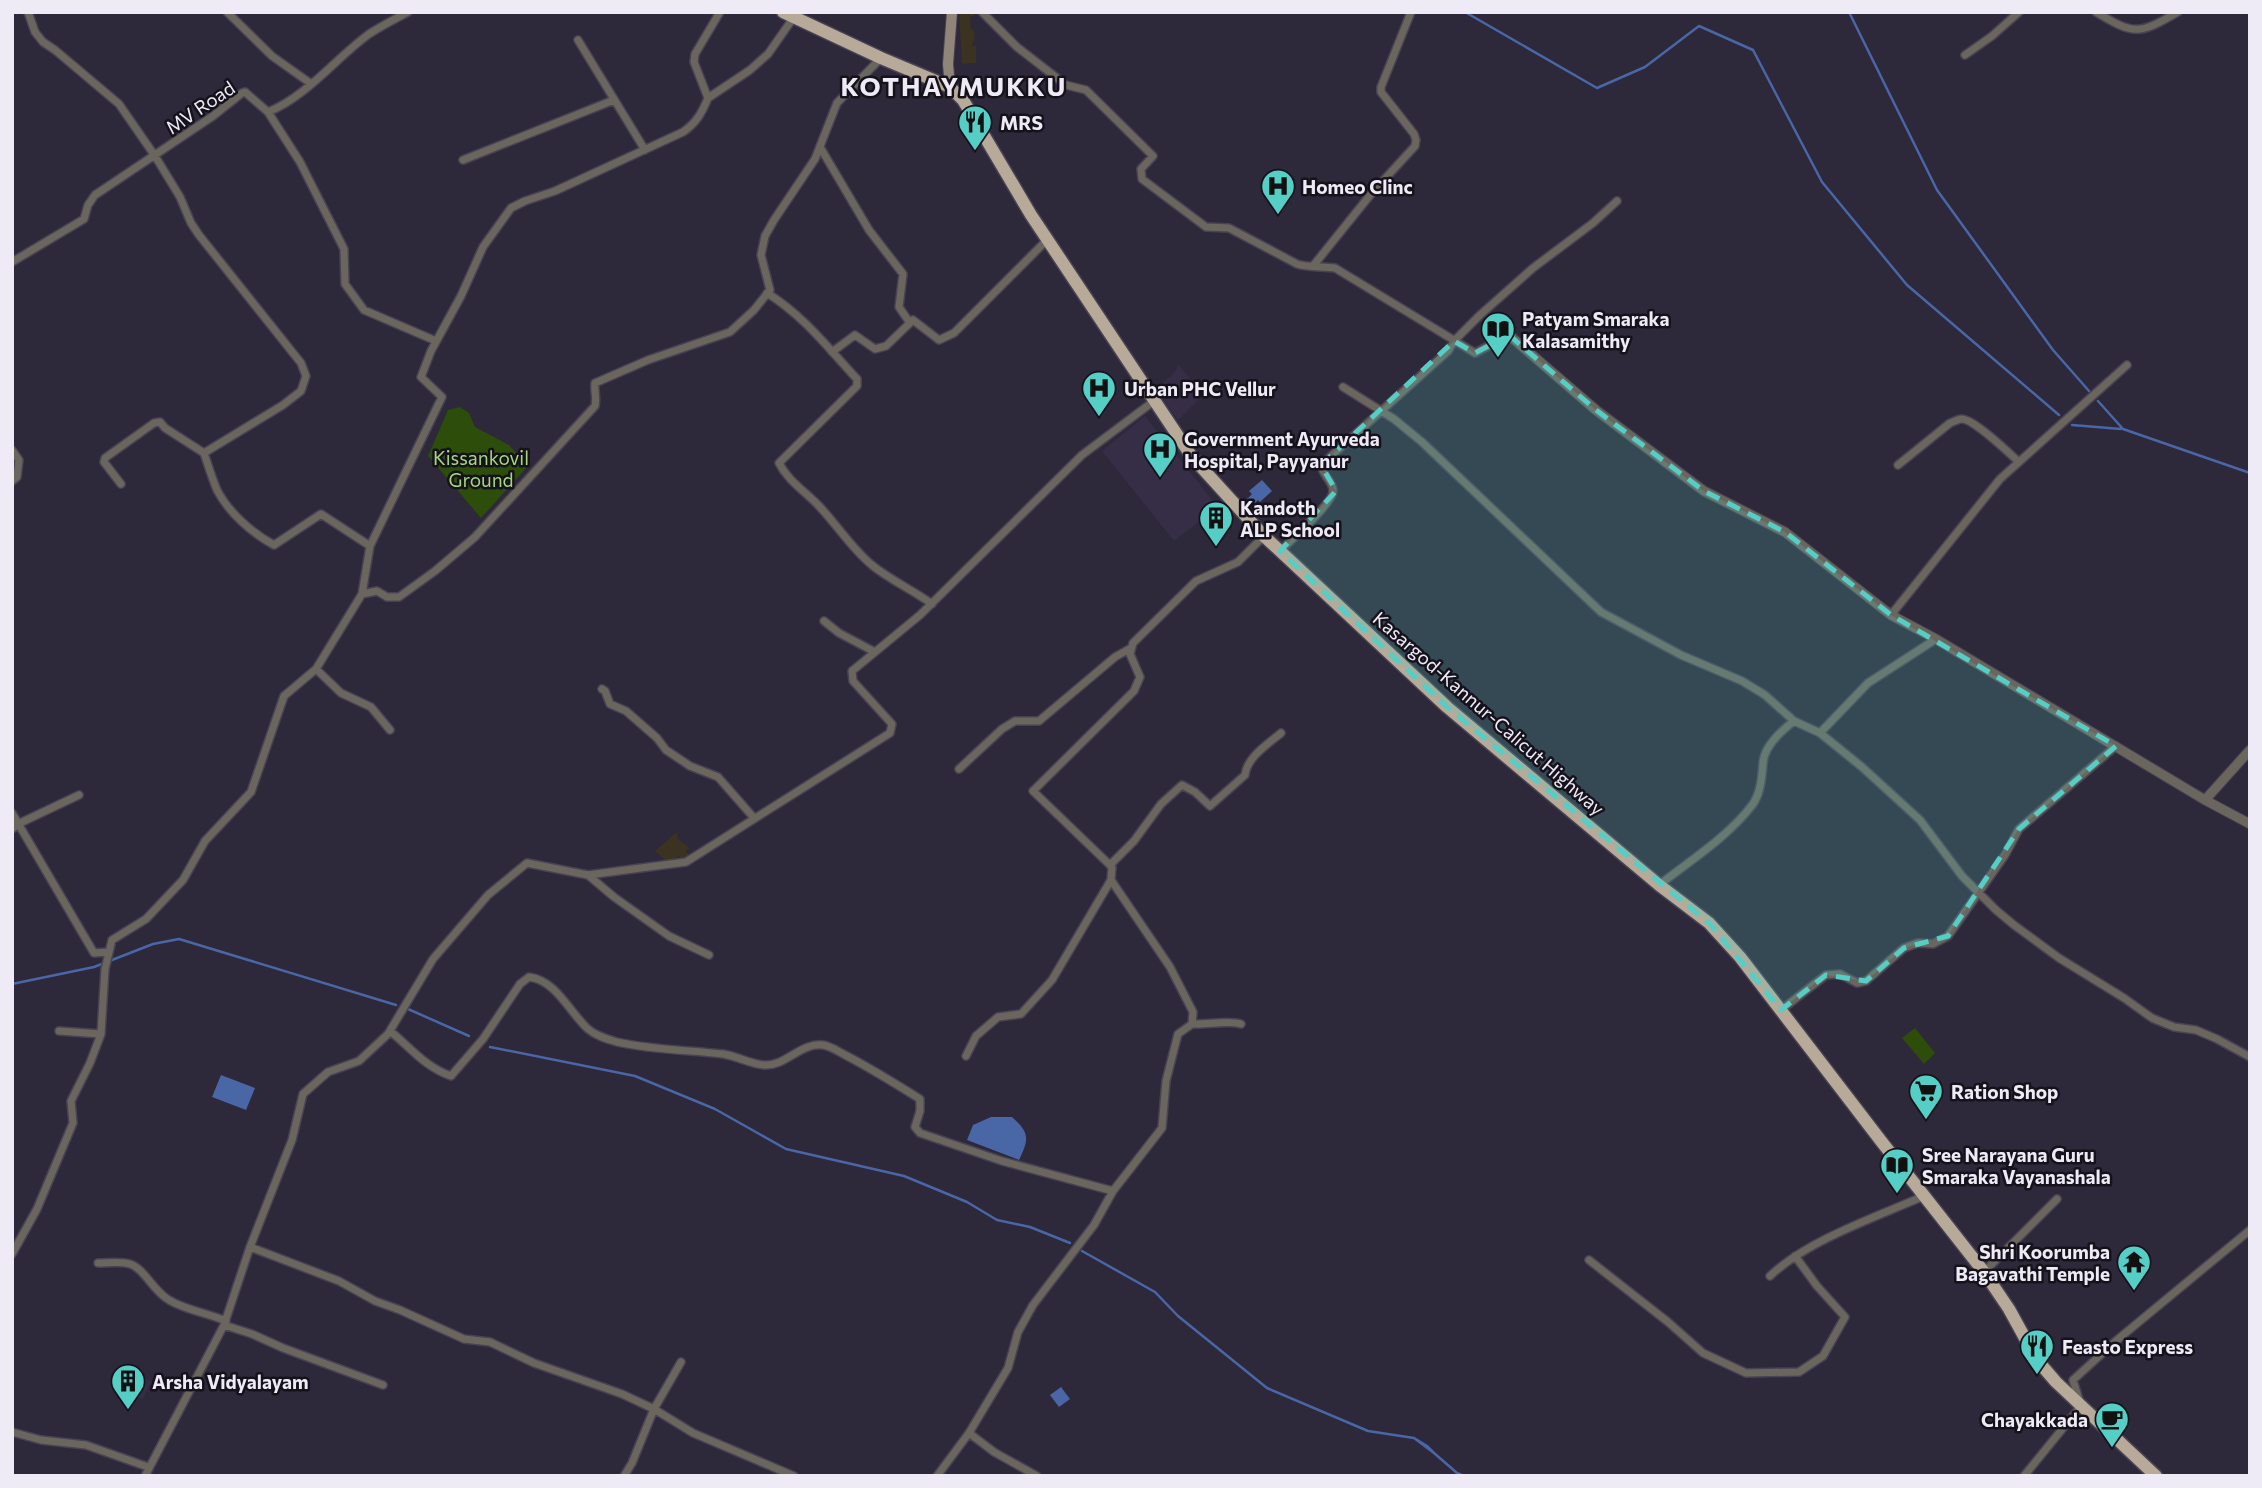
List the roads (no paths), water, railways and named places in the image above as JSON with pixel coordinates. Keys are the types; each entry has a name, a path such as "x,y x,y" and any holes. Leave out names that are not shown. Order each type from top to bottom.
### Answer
{"highway":[{"path":"789,15 950,87"},
{"name":"Kasargod-Kannur-Calicut Highway","path":"950,87 963,100 1047,240 1192,457 1264,537 1447,707 1659,885 1709,923 1740,957 1984,1272 2010,1309 2037,1360 2056,1382 2156,1476"}],"main road":[{"path":"950,87 948,64 952,12"}],"street":[{"path":"28,12 35,32 43,42 119,104 155,156 199,235 301,363 306,376 301,391 283,405 204,453"},
{"path":"227,12 272,56 310,83"},
{"path":"408,12 370,34 291,100 268,112 300,162 344,249 345,284 364,310 436,341"},
{"path":"708,98 694,62 695,54 720,12"},
{"path":"982,12 1017,47 1066,85 1086,90 1153,156 1141,169 1142,179 1206,227 1228,228 1297,264 1335,268 1475,353 1509,335 1596,410 1704,491 1785,532 1891,615 2250,824"},
{"path":"1313,266 1371,194 1415,146 1414,134 1381,92 1395,48 1411,12"},
{"path":"1965,55 2019,12"},
{"path":"2096,12 2134,30 2151,28 2178,12"},
{"path":"12,1254 37,1209 73,1123 71,1101 101,1034 105,969 112,940 146,919 183,880 205,841 251,792 284,696 316,669 362,594 370,545 442,397 421,377 483,247 511,208 645,150 691,126 704,109 708,98 750,70 768,54 789,15"},
{"path":"578,40 645,150"},
{"path":"362,594 377,591 387,597 399,597 475,537 595,407 595,383 648,360 730,332 754,310 769,290 761,255 765,236 815,159 837,103 881,58"},
{"name":"MV Road","path":"12,262 84,219 94,195 155,156 245,92 268,112"},
{"path":"463,160 614,100"},
{"path":"820,147 869,230 902,274 899,307 910,323"},
{"path":"1280,551 1332,496 1332,486 1321,465 1448,351 1454,341 1533,268 1618,201"},
{"path":"832,352 855,335 875,349 886,346 913,320 939,340 954,333 1047,240"},
{"path":"767,293 796,312 858,379 857,386 779,463 783,471 871,564 932,604"},
{"path":"1891,615 2000,479 2127,365"},
{"path":"1343,387 1394,419 1432,451 1601,612 1681,655 1742,681 1765,695 1794,721 1820,733 1920,820 1978,893 1996,910 2059,958 2152,1018 2174,1027 2217,1038 2250,1057"},
{"path":"145,1476 225,1323 250,1247 292,1140 303,1094 328,1072 359,1061 390,1031 433,959 488,895 527,863 588,875 686,862 892,730 892,724 853,681 852,671 932,604 1082,455 1154,401"},
{"path":"1898,465 1951,423 1960,419 1992,437 2019,462"},
{"path":"121,484 108,469 105,458 154,423 160,422 204,453 218,491 228,506 264,540 274,545 321,514 370,545"},
{"path":"12,450 19,460 17,477 12,481"},
{"path":"966,1056 976,1036 998,1017 1021,1014 1052,980 1111,880 1112,867 1033,790 1134,691 1140,677 1130,654 1133,643 1196,581 1238,562 1264,537"},
{"path":"824,621 875,652"},
{"path":"1820,733 1868,684 1936,639"},
{"path":"959,769 1002,729 1015,721 1039,721 1115,657 1132,647"},
{"path":"316,669 341,693 371,706 390,730"},
{"path":"602,689 610,704 626,711 657,738 666,750 690,766 718,777 754,818"},
{"path":"1659,885 1735,823 1755,802 1768,746 1794,721"},
{"path":"1110,865 1134,841 1161,804 1182,785 1195,792 1210,806 1245,775 1246,767 1255,755 1282,733"},
{"path":"1781,1010 1826,975 1840,974 1857,983 1866,981 1904,947 1918,943 1933,944 1948,936 2005,855 2019,830 2116,746"},
{"path":"2206,800 2250,750"},
{"path":"12,830 20,823 79,795"},
{"path":"12,813 94,953 108,954"},
{"path":"588,875 668,936 709,955"},
{"path":"1111,880 1170,967 1193,1012 1192,1024"},
{"path":"390,1031 405,1043 410,1051 437,1071 451,1076 483,1039 520,984 530,977 536,978 556,992 588,1029 615,1041 726,1055 765,1066 809,1046 829,1046 871,1068 920,1099 920,1111 915,1127 920,1133 1002,1161 1113,1191"},
{"path":"937,1476 969,1433 1008,1368 1018,1332 1033,1305 1094,1225 1113,1191 1162,1128 1166,1082 1178,1034 1192,1024 1241,1024"},
{"path":"59,1031 101,1034"},
{"path":"1770,1276 1795,1256 1924,1196"},
{"path":"1984,1272 2057,1199"},
{"path":"2024,1476 2081,1406 2073,1380 2250,1230"},
{"path":"250,1247 339,1281 375,1301 464,1339 490,1342 534,1363 622,1394 654,1409 693,1433 794,1476"},
{"path":"1589,1260 1668,1321 1703,1353 1746,1373 1799,1372 1823,1356 1845,1317 1795,1256"},
{"path":"97,1263 132,1264 144,1272 148,1282 160,1295 173,1303 200,1310 283,1348 383,1385"},
{"path":"624,1476 654,1409 681,1362"},
{"path":"12,1433 41,1440 86,1445 148,1467"},
{"path":"969,1433 995,1452 1037,1476"}],"water":[{"path":"1262,480 1272,491 1253,505 1247,499 1252,494 1249,491"},
{"path":"221,1075 255,1088 246,1110 212,1097"},
{"path":"991,1117 1012,1117 1025,1132 1025,1147 1019,1160 967,1140 973,1125"},
{"path":"1061,1387 1070,1399 1059,1407 1050,1395"}],"waterway":[{"path":"1465,12 1597,88 1645,67 1699,26 1753,50 1822,182 1907,285 2059,415"},
{"path":"1849,12 1937,190 2053,350 2089,391"},
{"path":"2098,401 2123,429 2250,473"},
{"path":"2072,425 2121,429"},
{"path":"12,984 94,967 153,944 179,939 396,1005"},
{"path":"408,1009 469,1036"},
{"path":"490,1047 635,1076 715,1109 786,1149 904,1176 967,1202 997,1220 1030,1227 1070,1243"},
{"path":"1082,1251 1155,1292 1178,1316 1267,1388 1368,1431 1414,1438 1427,1446 1434,1453 1414,1438"},
{"path":"1434,1453 1464,1476"}],"place":[{"name":"MRS","path":"975,152"},
{"name":"Homeo Clinc","path":"1278,216"},
{"name":"Patyam Smaraka Kalasamithy","path":"1498,359"},
{"name":"Urban PHC Vellur","path":"1099,418"},
{"name":"Government Ayurveda Hospital, Payyanur","path":"1160,479"},
{"name":"Kandoth ALP School","path":"1216,548"},
{"name":"Ration Shop","path":"1926,1121"},
{"name":"Sree Narayana Guru Smaraka Vayanashala","path":"1897,1195"},
{"name":"Shri Koorumba Bagavathi Temple","path":"2134,1292"},
{"name":"Feasto Express","path":"2037,1376"},
{"name":"Arsha Vidyalayam","path":"128,1411"},
{"name":"Chayakkada","path":"2112,1449"}],"district":[{"name":"KOTHAYMUKKU","path":"954,85"}],"park label":[{"name":"Kissankovil Ground","path":"481,468"}]}
